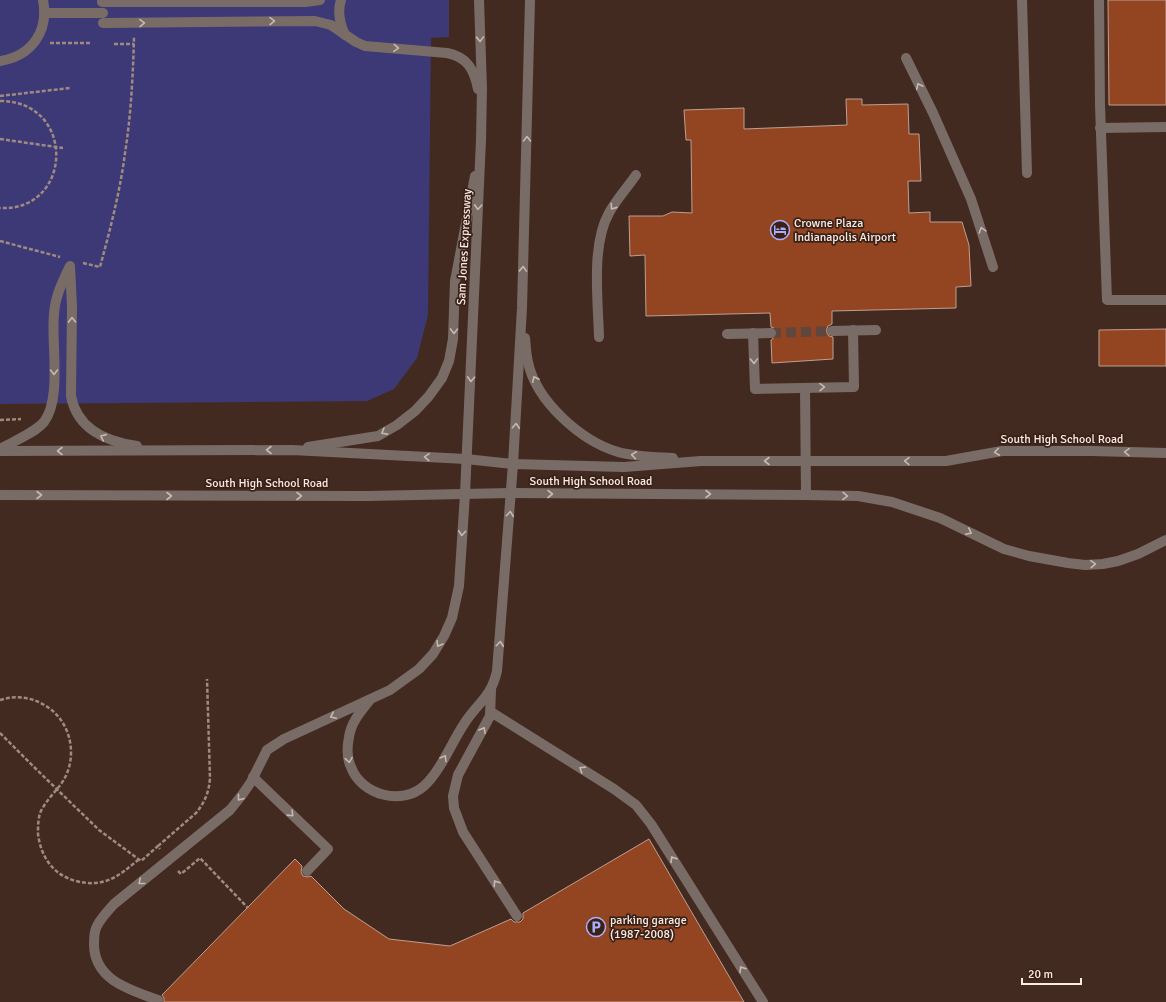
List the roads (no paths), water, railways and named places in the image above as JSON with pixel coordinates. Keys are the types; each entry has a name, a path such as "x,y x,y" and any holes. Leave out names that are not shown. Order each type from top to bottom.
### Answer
{"street":[{"path":"0,61 19,55 28,49 33,43 40,32 44,13 42,0"},
{"path":"103,13 320,0"},
{"path":"340,0 340,20 345,35"},
{"name":"Sam Jones Expressway","path":"158,1000 126,988 107,976 100,967 96,958 94,938 97,927 114,904 230,810 242,795 267,750 274,744 390,690 419,669 433,654 444,636 452,618 459,586 465,494 482,140 479,0"},
{"path":"517,916 463,832 457,820 453,796 458,775 490,716 491,690 497,671 513,464 522,308 530,0"},
{"path":"1022,0 1027,173"},
{"path":"1099,0 1100,128 1107,300 1166,300"},
{"path":"44,13 103,13 315,21 331,25 356,42 365,46 442,52 459,56 467,63 475,77 482,110"},
{"path":"906,58 933,113 971,199 993,267"},
{"path":"1100,128 1166,127"},
{"path":"292,450 378,436 397,425 415,411 429,396 442,378 449,361 453,339 455,281 482,140"},
{"path":"599,337 598,253 601,232 609,213 636,175"},
{"path":"0,450 40,426 50,412 54,394 54,306 62,282 70,266 72,314 71,394 77,414 89,428 97,434 118,442 169,450"},
{"path":"522,308 528,363 535,382 553,408 565,421 577,431 618,452 632,455 701,461"},
{"path":"753,333 755,389 854,387 853,330"},
{"path":"832,331 876,330"},
{"path":"727,334 771,333"},
{"path":"805,388 806,495"},
{"path":"54,394 71,394"},
{"name":"South High School Road","path":"0,450 292,450 466,459 513,464 624,467 701,461 946,461 1002,451 1166,453"},
{"name":"South High School Road","path":"0,495 368,496 511,493 858,496 892,502 940,518 1004,548 1029,556 1068,563 1085,565 1118,561 1138,554 1166,540"},
{"path":"370,699 352,725 349,737 348,752 350,767 358,779 366,787 387,796 402,796 412,793 424,786 436,772 464,722 491,690"},
{"path":"491,712 614,789 636,805 651,824 763,1002"},
{"path":"253,777 328,848 307,871"}],"tunnel":[{"path":"771,333 832,331"}],"place":[{"name":"Crowne Plaza Indianapolis Airport","path":"780,230"},
{"name":"parking garage (1987-2008)","path":"596,927"}]}
